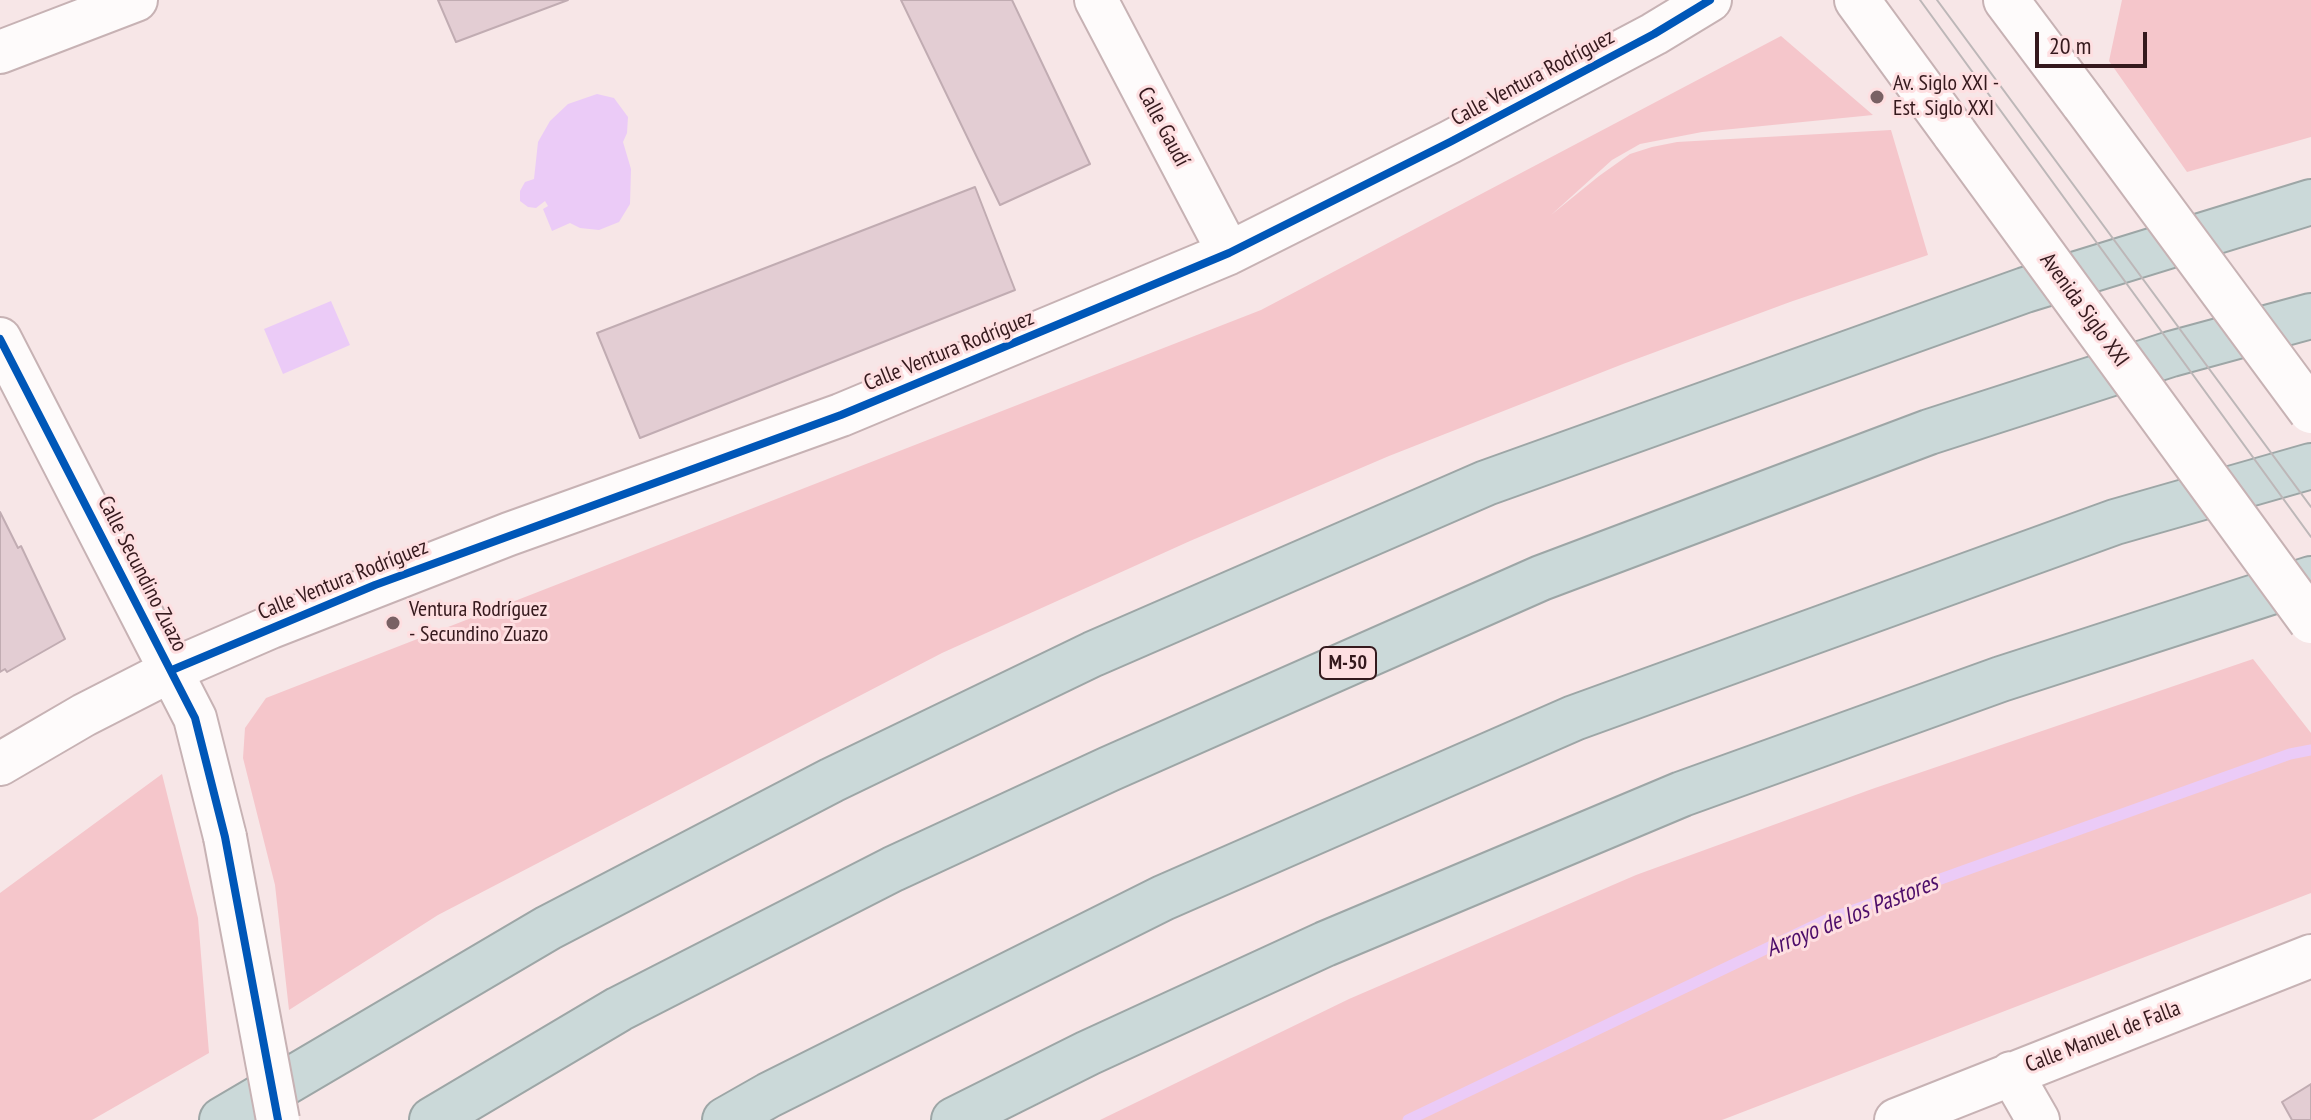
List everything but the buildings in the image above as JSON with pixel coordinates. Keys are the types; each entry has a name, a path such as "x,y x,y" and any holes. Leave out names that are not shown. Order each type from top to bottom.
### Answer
{"highway":[{"path":"222,1120 548,928 832,780 1107,647 1486,483 2025,290 2311,202"},
{"name":"M-50","path":"432,1120 619,1009 893,869 1109,769 1541,578 1929,432 2171,354 2311,316"},
{"path":"725,1120 769,1095 1163,898 1574,718 2115,522 2311,466"},
{"path":"954,1120 1088,1053 1325,944 1682,794 2001,679 2311,579"}],"street":[{"path":"0,52 136,0"},
{"name":"Calle Gaudí","path":"1096,0 1229,253"},
{"name":"Calle Ventura Rodríguez","path":"0,764 84,715 172,670 375,585 841,415 1229,253 1450,142 1654,34 1710,0"},
{"name":"Avenida Siglo XXI","path":"1857,0 2311,621"},
{"path":"2006,0 2311,411"},
{"name":"Calle Secundino Zuazo","path":"0,339 195,718 225,837 278,1120"},
{"name":"Calle Manuel de Falla","path":"1896,1120 2311,956"},
{"path":"2011,1073 2038,1120"}],"shaded area":[{"path":"2122,0 2311,0 2311,137 2187,172 2109,61"},
{"path":"1781,36 1873,115 1702,132 1640,144 1612,160 1551,215 1630,154 1652,147 1677,142 1891,130 1928,255 1623,364 1389,456 1190,541 942,653 438,915 289,1010 275,885 243,758 245,728 266,698 1261,310"},
{"path":"597,94 614,98 628,117 623,142 631,169 630,204 619,222 599,230 580,228 570,223 552,231 543,209 548,206 545,201 536,208 528,207 520,201 520,191 525,182 534,179 538,142 550,121 568,104"},
{"path":"331,301 350,345 283,374 264,329"},
{"path":"2253,659 2311,733 2311,893 1722,1120 1100,1120 1349,999 1636,875 1872,789"},
{"path":"162,774 198,918 209,1053 92,1120 0,1120 0,893"}],"waterway":[{"name":"Arroyo de los Pastores","path":"1408,1120 1826,920 2290,754 2311,750"}],"tram line":[{"path":"1920,0 2311,537"},
{"path":"1937,0 2311,507"}],"cycle path":[{"path":"172,670 375,585 841,415 1229,253 1450,142 1654,34 1710,0"},
{"path":"0,339 195,718 225,837 278,1120"}],"place":[{"name":"Av. Siglo XXI - Est. Siglo XXI","path":"1877,97"},
{"name":"Ventura Rodríguez - Secundino Zuazo","path":"393,623"}]}
